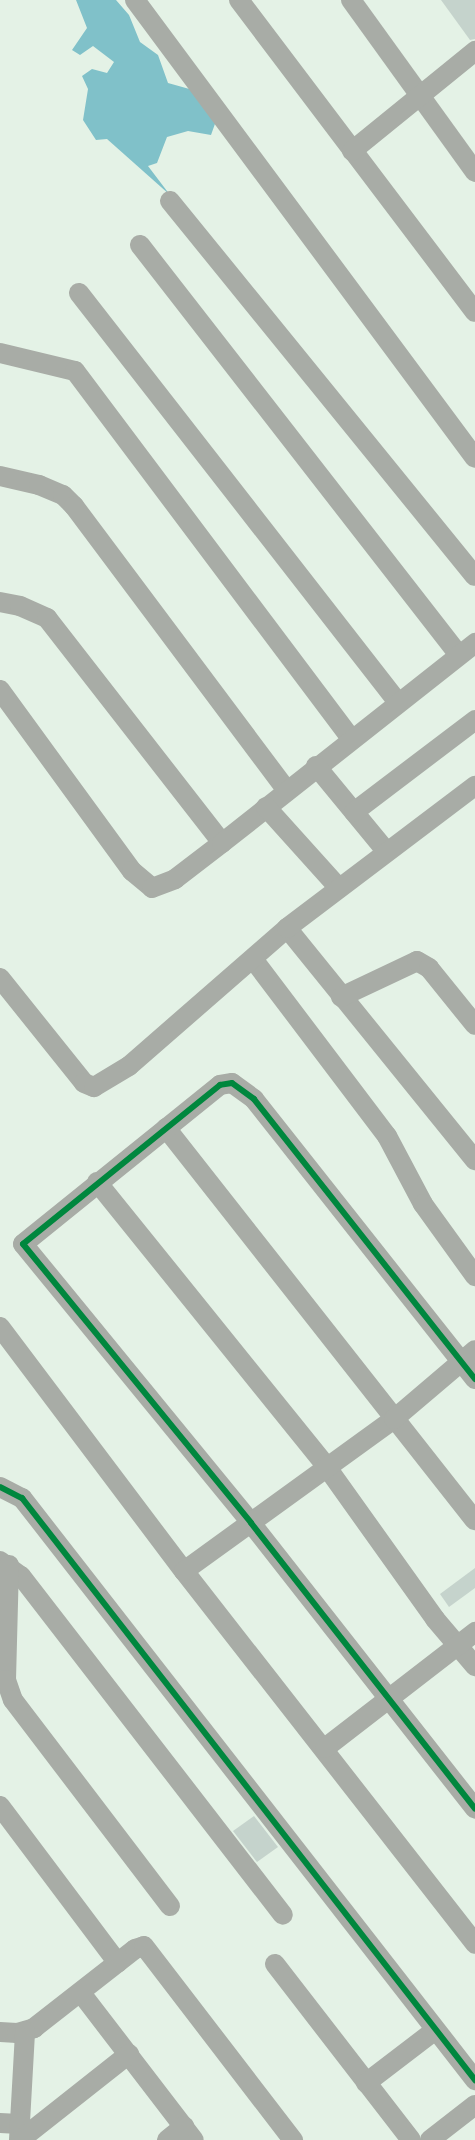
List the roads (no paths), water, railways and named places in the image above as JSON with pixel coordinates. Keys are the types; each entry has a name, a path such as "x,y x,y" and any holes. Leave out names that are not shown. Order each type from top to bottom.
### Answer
{"street":[{"path":"135,0 472,449"},
{"path":"239,0 475,312"},
{"path":"351,0 475,172"},
{"path":"352,151 475,51"},
{"path":"170,201 475,576"},
{"path":"140,245 459,654"},
{"path":"79,293 398,701"},
{"path":"0,353 75,371 351,739"},
{"path":"0,476 39,485 63,495 74,506 287,791"},
{"path":"0,602 20,606 47,618 222,843"},
{"path":"0,690 141,881 152,888 164,885 222,843 398,701 475,643"},
{"path":"354,812 475,720"},
{"path":"316,766 386,851"},
{"path":"0,978 84,1083 94,1087 129,1066 287,928 475,786"},
{"path":"266,807 339,888"},
{"path":"287,928 475,1160"},
{"path":"253,959 387,1136 423,1204 475,1276"},
{"path":"341,997 417,961 429,968 475,1025"},
{"path":"475,1379 468,1355 242,1089 232,1083 220,1085 23,1244 251,1523 475,1809"},
{"path":"166,1128 475,1520"},
{"path":"97,1182 326,1466 458,1647 475,1666"},
{"path":"0,1327 184,1571 325,1748 475,1944"},
{"path":"184,1571 394,1419 468,1355"},
{"path":"0,1487 22,1498 434,2031 475,2080"},
{"path":"5,1563 6,1680 13,1700 170,1906"},
{"path":"5,1563 283,1915"},
{"path":"325,1748 475,1632"},
{"path":"1,1811 118,1963"},
{"path":"0,2032 25,2031 81,1993 135,1949 149,1948 293,2140"},
{"path":"275,1964 411,2140"},
{"path":"81,1993 189,2133 167,2140"},
{"path":"15,2132 25,2031"},
{"path":"366,2083 434,2031"},
{"path":"15,2132 129,2054"},
{"path":"430,2140 475,2105"}],"water":[{"path":"76,0 116,0 129,15 140,42 158,55 168,83 193,90 216,121 211,135 188,131 167,137 157,163 148,166 170,195 107,139 96,140 83,120 88,89 82,76 92,69 107,73 114,62 93,46 80,55 72,50 87,28"}]}
